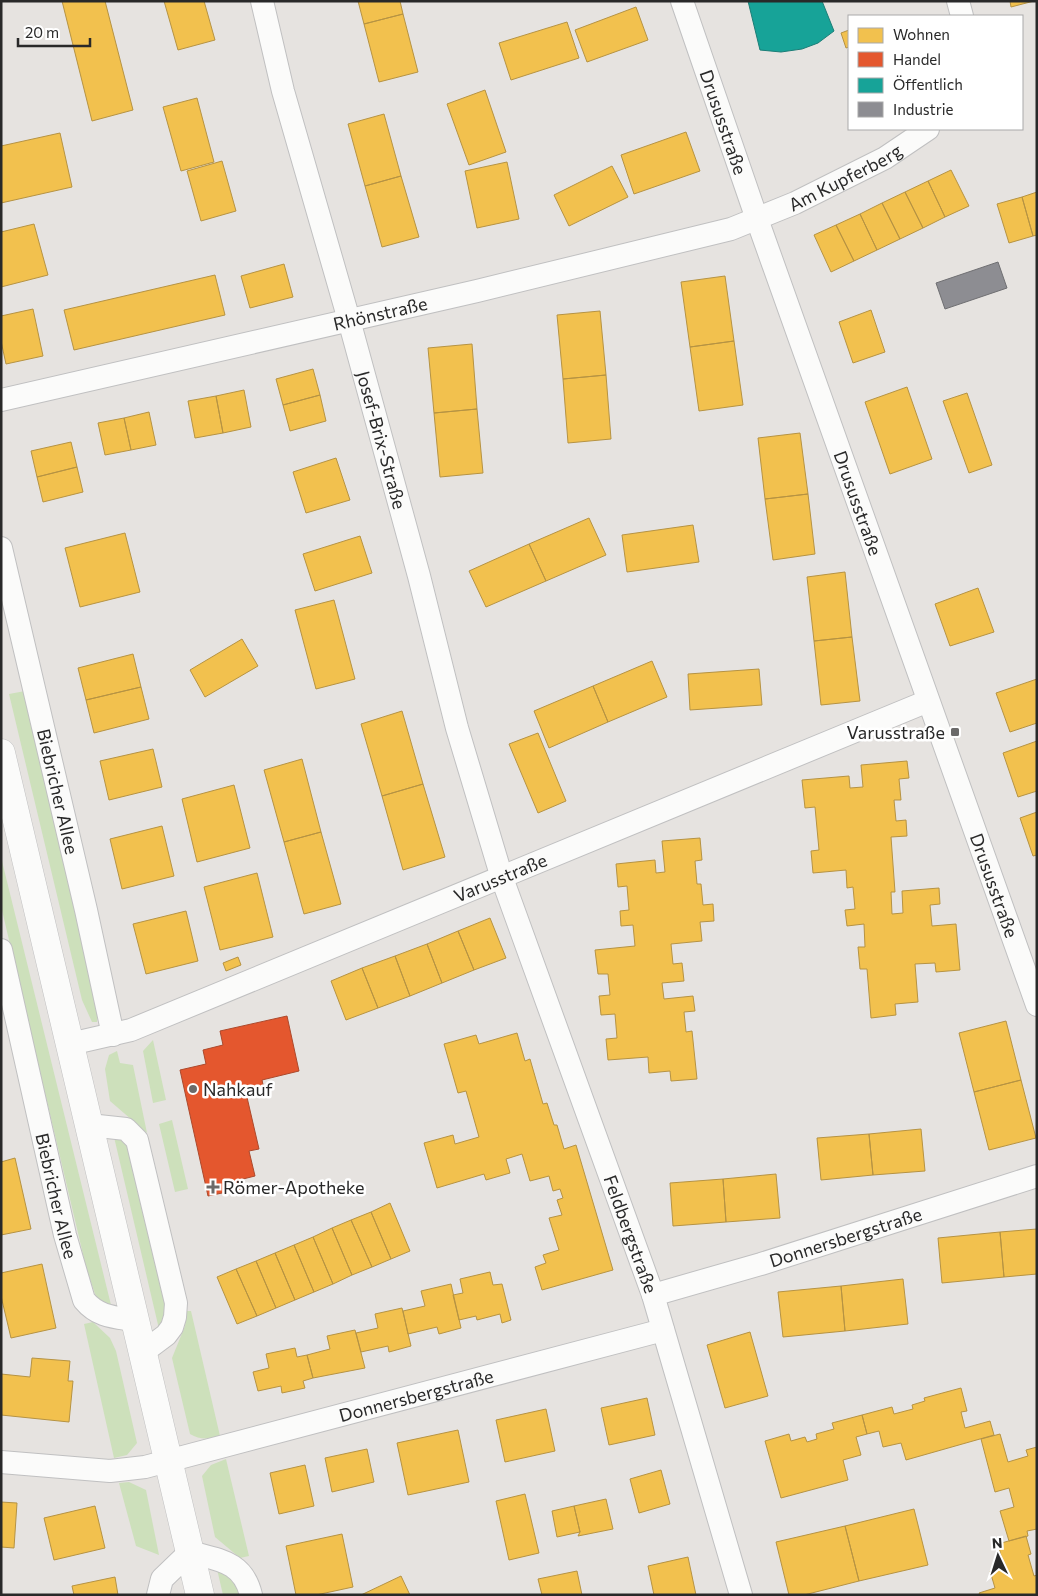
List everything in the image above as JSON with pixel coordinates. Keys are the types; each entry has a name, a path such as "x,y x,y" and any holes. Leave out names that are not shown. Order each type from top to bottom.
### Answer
{"main road":[{"path":"1,752 200,1595"}],"street":[{"name":"Josef-Brix-Straße","path":"262,1 283,91 349,320 419,576 457,728 502,878"},
{"name":"Drususstraße","path":"682,1 757,219 1037,1006"},
{"path":"958,1 962,15"},
{"name":"Am Kupferberg","path":"757,219 795,203 885,158 927,130"},
{"name":"Rhönstraße","path":"1,400 731,230 757,219"},
{"name":"Biebricher Allee","path":"1,548 86,910 113,1035"},
{"name":"Varusstraße","path":"70,1044 131,1030 928,701"},
{"name":"Feldbergstraße","path":"502,878 653,1295 741,1595"},
{"name":"Biebricher Allee","path":"1,950 64,1235 84,1300 91,1309 101,1314 134,1320"},
{"path":"88,1125 126,1129 137,1140 167,1260 176,1303 175,1317 166,1335 142,1353"},
{"name":"Donnersbergstraße","path":"653,1295 761,1264 1037,1176"},
{"name":"Donnersbergstraße","path":"1,1462 110,1471 170,1462 664,1330"},
{"path":"158,1595 162,1579 190,1552 228,1563 237,1568 244,1576 251,1595"}],"green space":[{"path":"25,691 99,1002 97,1022 92,1022 82,1000 9,694"},
{"path":"1,857 111,1305 102,1304 95,1294 86,1267 1,906"},
{"path":"153,1040 166,1100 153,1103 143,1051"},
{"path":"117,1051 120,1063 133,1065 147,1133 110,1101 105,1069 109,1055"},
{"path":"172,1120 188,1189 175,1192 159,1124"},
{"path":"115,1133 136,1150 167,1315 159,1329 114,1137"},
{"path":"187,1311 191,1311 220,1436 216,1437 201,1438 190,1434 172,1358 185,1326"},
{"path":"93,1322 110,1338 116,1351 137,1443 127,1455 114,1458 84,1324"},
{"path":"226,1459 249,1556 240,1558 215,1537 202,1476 211,1465"},
{"path":"129,1482 146,1490 159,1555 136,1546 119,1483"},
{"path":"217,1569 236,1582 241,1595 223,1595"}],"building: Wohnen":[{"path":"62,1 105,1 133,110 92,121"},
{"path":"164,1 204,1 215,40 178,50"},
{"path":"358,1 400,1 403,14 364,24"},
{"path":"1010,1 1034,1 1011,7"},
{"path":"636,7 648,40 587,62 575,30"},
{"path":"403,14 418,72 379,82 364,24"},
{"path":"567,22 579,58 511,80 499,43"},
{"path":"848,30 848,47 846,48 841,33"},
{"path":"485,90 506,152 469,165 447,104"},
{"path":"197,98 214,162 181,171 163,107"},
{"path":"384,114 401,176 365,186 348,124"},
{"path":"686,132 700,171 634,194 621,155"},
{"path":"60,133 72,187 1,203 1,146"},
{"path":"222,161 236,211 201,221 187,171"},
{"path":"507,162 519,219 477,228 465,171"},
{"path":"612,166 628,197 569,226 554,195"},
{"path":"951,170 969,206 945,217 928,181"},
{"path":"401,176 419,237 382,247 365,186"},
{"path":"928,181 945,217 923,228 905,192"},
{"path":"905,192 923,228 900,239 882,203"},
{"path":"1037,192 1037,235 1033,236 1022,197"},
{"path":"1022,197 1033,236 1009,243 997,204"},
{"path":"882,203 900,239 877,250 860,214"},
{"path":"860,214 877,250 854,261 836,225"},
{"path":"34,224 48,275 1,287 1,232"},
{"path":"836,225 854,261 831,272 814,235"},
{"path":"284,264 293,297 250,308 241,276"},
{"path":"215,275 225,315 74,350 64,310"},
{"path":"725,276 734,341 690,347 681,282"},
{"path":"33,309 43,356 6,364 1,341 1,316"},
{"path":"871,310 885,352 853,363 839,322"},
{"path":"600,311 606,375 563,379 557,315"},
{"path":"734,341 743,405 699,411 690,347"},
{"path":"472,344 477,409 434,413 428,348"},
{"path":"313,369 320,395 283,405 276,379"},
{"path":"606,375 611,439 568,443 563,379"},
{"path":"907,387 932,459 890,474 865,402"},
{"path":"244,390 251,427 223,433 216,396"},
{"path":"967,393 992,465 969,473 943,401"},
{"path":"320,395 326,421 290,431 283,405"},
{"path":"216,396 223,433 195,438 188,401"},
{"path":"477,409 483,473 440,477 434,413"},
{"path":"149,412 156,445 131,450 124,418"},
{"path":"124,418 131,450 105,455 98,423"},
{"path":"800,433 808,494 765,499 758,438"},
{"path":"71,442 77,467 37,477 31,451"},
{"path":"336,458 350,500 306,513 293,472"},
{"path":"77,467 83,492 43,502 37,477"},
{"path":"808,494 815,554 773,560 765,499"},
{"path":"589,518 606,555 546,581 529,544"},
{"path":"693,525 699,562 627,572 622,535"},
{"path":"125,533 140,592 80,607 65,548"},
{"path":"360,536 372,573 315,591 303,554"},
{"path":"529,544 546,581 486,607 469,571"},
{"path":"845,572 852,637 814,641 807,577"},
{"path":"978,588 994,632 950,646 935,604"},
{"path":"334,600 355,679 316,689 295,610"},
{"path":"852,637 860,701 821,705 814,641"},
{"path":"242,639 258,666 205,697 190,670"},
{"path":"133,654 141,687 86,700 78,668"},
{"path":"652,661 667,697 608,722 593,686"},
{"path":"759,669 762,705 690,710 688,674"},
{"path":"1037,679 1037,723 1010,732 996,693"},
{"path":"593,686 608,722 549,748 534,711"},
{"path":"141,687 149,719 94,733 86,700"},
{"path":"402,711 423,784 382,796 361,724"},
{"path":"538,733 566,801 538,813 509,744"},
{"path":"1037,741 1037,791 1018,797 1003,753"},
{"path":"153,749 162,787 109,800 100,761"},
{"path":"302,759 321,832 284,842 264,770"},
{"path":"907,761 909,778 899,779 901,800 894,800 896,821 906,820 907,836 891,837 895,892 891,892 892,914 903,913 902,891 939,888 940,904 930,905 932,926 956,924 960,970 936,972 935,963 915,964 918,1002 895,1004 896,1015 871,1018 867,969 860,969 858,947 865,947 864,924 847,926 845,910 855,909 853,887 847,888 846,870 813,873 811,851 819,850 815,807 805,808 802,780 849,776 850,788 863,787 861,765"},
{"path":"423,784 445,857 403,870 382,796"},
{"path":"234,785 250,848 197,862 182,799"},
{"path":"1037,812 1037,855 1033,856 1020,818"},
{"path":"162,826 174,876 122,889 110,839"},
{"path":"321,832 341,904 304,914 284,842"},
{"path":"700,838 702,860 695,861 697,884 701,884 703,905 713,904 714,921 700,922 702,941 671,944 673,964 682,963 684,981 662,983 664,999 693,996 695,1011 684,1012 686,1032 692,1031 697,1079 671,1081 670,1071 649,1073 648,1057 608,1060 606,1039 617,1038 615,1014 601,1015 599,996 610,995 608,974 598,974 595,950 635,946 633,925 621,926 620,911 629,910 627,886 618,887 616,864 655,860 656,873 665,872 662,841"},
{"path":"257,873 273,937 220,950 204,887"},
{"path":"186,911 198,961 146,974 133,924"},
{"path":"490,918 506,958 474,970 458,931"},
{"path":"458,931 474,970 442,983 427,944"},
{"path":"427,944 442,983 410,996 395,956"},
{"path":"395,956 410,996 378,1008 362,968"},
{"path":"238,957 241,965 226,971 223,963"},
{"path":"362,968 378,1008 346,1020 331,981"},
{"path":"1006,1021 1021,1080 974,1092 959,1033"},
{"path":"517,1033 525,1061 530,1059 543,1104 547,1103 554,1125 557,1125 564,1149 576,1145 613,1270 542,1290 535,1267 546,1263 543,1255 559,1250 549,1218 562,1215 557,1200 563,1198 560,1189 553,1191 549,1176 530,1181 522,1154 506,1159 510,1173 486,1180 484,1174 437,1188 424,1143 453,1135 455,1144 479,1137 466,1091 458,1093 444,1044 476,1035 479,1044"},
{"path":"1021,1080 1036,1138 989,1150 974,1092"},
{"path":"921,1129 925,1171 873,1175 869,1134"},
{"path":"869,1134 873,1175 821,1180 817,1138"},
{"path":"15,1158 31,1229 1,1235 1,1162"},
{"path":"776,1174 780,1218 726,1222 723,1179"},
{"path":"723,1179 726,1222 673,1226 670,1183"},
{"path":"390,1203 410,1251 391,1259 371,1212"},
{"path":"371,1212 391,1259 372,1267 351,1220"},
{"path":"351,1220 372,1267 352,1275 332,1228"},
{"path":"332,1228 352,1275 333,1284 313,1237"},
{"path":"1037,1229 1037,1274 1004,1277 1000,1232"},
{"path":"1000,1232 1004,1277 942,1283 938,1238"},
{"path":"313,1237 333,1284 314,1292 294,1245"},
{"path":"294,1245 314,1292 295,1300 275,1253"},
{"path":"275,1253 295,1300 276,1308 256,1261"},
{"path":"256,1261 276,1308 257,1316 236,1269"},
{"path":"42,1264 56,1328 11,1338 1,1296 1,1273"},
{"path":"236,1269 257,1316 237,1324 217,1277"},
{"path":"490,1272 493,1285 502,1284 511,1320 502,1323 500,1314 477,1320 476,1316 459,1320 453,1295 463,1293 460,1279"},
{"path":"903,1279 908,1324 845,1331 841,1286"},
{"path":"451,1284 461,1328 439,1334 437,1327 408,1334 403,1311 425,1306 421,1291"},
{"path":"841,1286 845,1331 783,1337 778,1292"},
{"path":"402,1308 411,1346 389,1352 388,1346 361,1352 356,1333 378,1328 375,1314"},
{"path":"355,1330 365,1368 313,1378 307,1355 330,1349 327,1336"},
{"path":"750,1332 768,1396 725,1408 707,1345"},
{"path":"295,1348 297,1357 307,1355 313,1378 303,1381 305,1388 282,1393 281,1386 258,1391 253,1372 269,1368 266,1354"},
{"path":"32,1358 70,1361 68,1381 73,1381 69,1422 1,1415 1,1374 30,1377"},
{"path":"961,1388 967,1411 961,1412 965,1428 990,1421 994,1435 906,1460 901,1443 883,1447 879,1431 867,1434 862,1415 892,1407 894,1414 913,1409 912,1405 925,1401 924,1398"},
{"path":"647,1398 655,1435 609,1445 601,1408"},
{"path":"546,1409 555,1451 505,1462 496,1420"},
{"path":"862,1415 867,1434 856,1437 861,1455 843,1460 848,1480 781,1498 765,1441 789,1434 791,1441 805,1437 807,1442 817,1439 816,1434 834,1429 832,1423"},
{"path":"458,1430 469,1482 408,1495 397,1443"},
{"path":"1000,1434 1008,1462 1028,1456 1026,1450 1037,1447 1037,1529 1027,1531 1028,1536 1009,1541 1000,1511 1014,1507 1009,1488 995,1492 981,1439"},
{"path":"367,1449 374,1482 332,1492 325,1458"},
{"path":"305,1465 314,1506 279,1514 270,1473"},
{"path":"661,1470 670,1504 639,1513 630,1479"},
{"path":"525,1494 539,1553 509,1560 496,1501"},
{"path":"606,1499 613,1529 578,1536 580,1532 574,1506"},
{"path":"1,1502 17,1503 14,1548 1,1547"},
{"path":"95,1506 105,1548 54,1560 44,1518"},
{"path":"574,1506 580,1532 557,1537 552,1511"},
{"path":"914,1509 928,1565 859,1581 845,1526"},
{"path":"845,1526 859,1581 804,1595 789,1595 776,1542"},
{"path":"342,1534 353,1587 316,1595 296,1595 286,1546"},
{"path":"1026,1536 1031,1554 1028,1555 1034,1576 1037,1575 1037,1595 980,1595 979,1593 995,1588 990,1571 1004,1567 998,1544"},
{"path":"688,1557 696,1595 654,1595 648,1566"},
{"path":"577,1571 582,1595 542,1595 538,1579"},
{"path":"401,1576 410,1595 361,1595"},
{"path":"115,1577 118,1595 74,1595 72,1586"}],"building: Handel":[{"path":"287,1016 299,1071 262,1080 264,1089 246,1093 259,1149 249,1151 255,1176 239,1180 241,1189 208,1196 180,1070 206,1064 203,1050 223,1045 220,1031"}],"building: Öffentlich":[{"path":"748,1 822,1 834,31 818,43 802,49 781,52 760,50"}],"building: Industrie":[{"path":"998,262 1007,288 945,309 936,283"}],"place":[{"name":"Varusstraße","path":"955,732"},
{"name":"Nahkauf","path":"193,1089"},
{"name":"Römer-Apotheke","path":"213,1187"}]}
